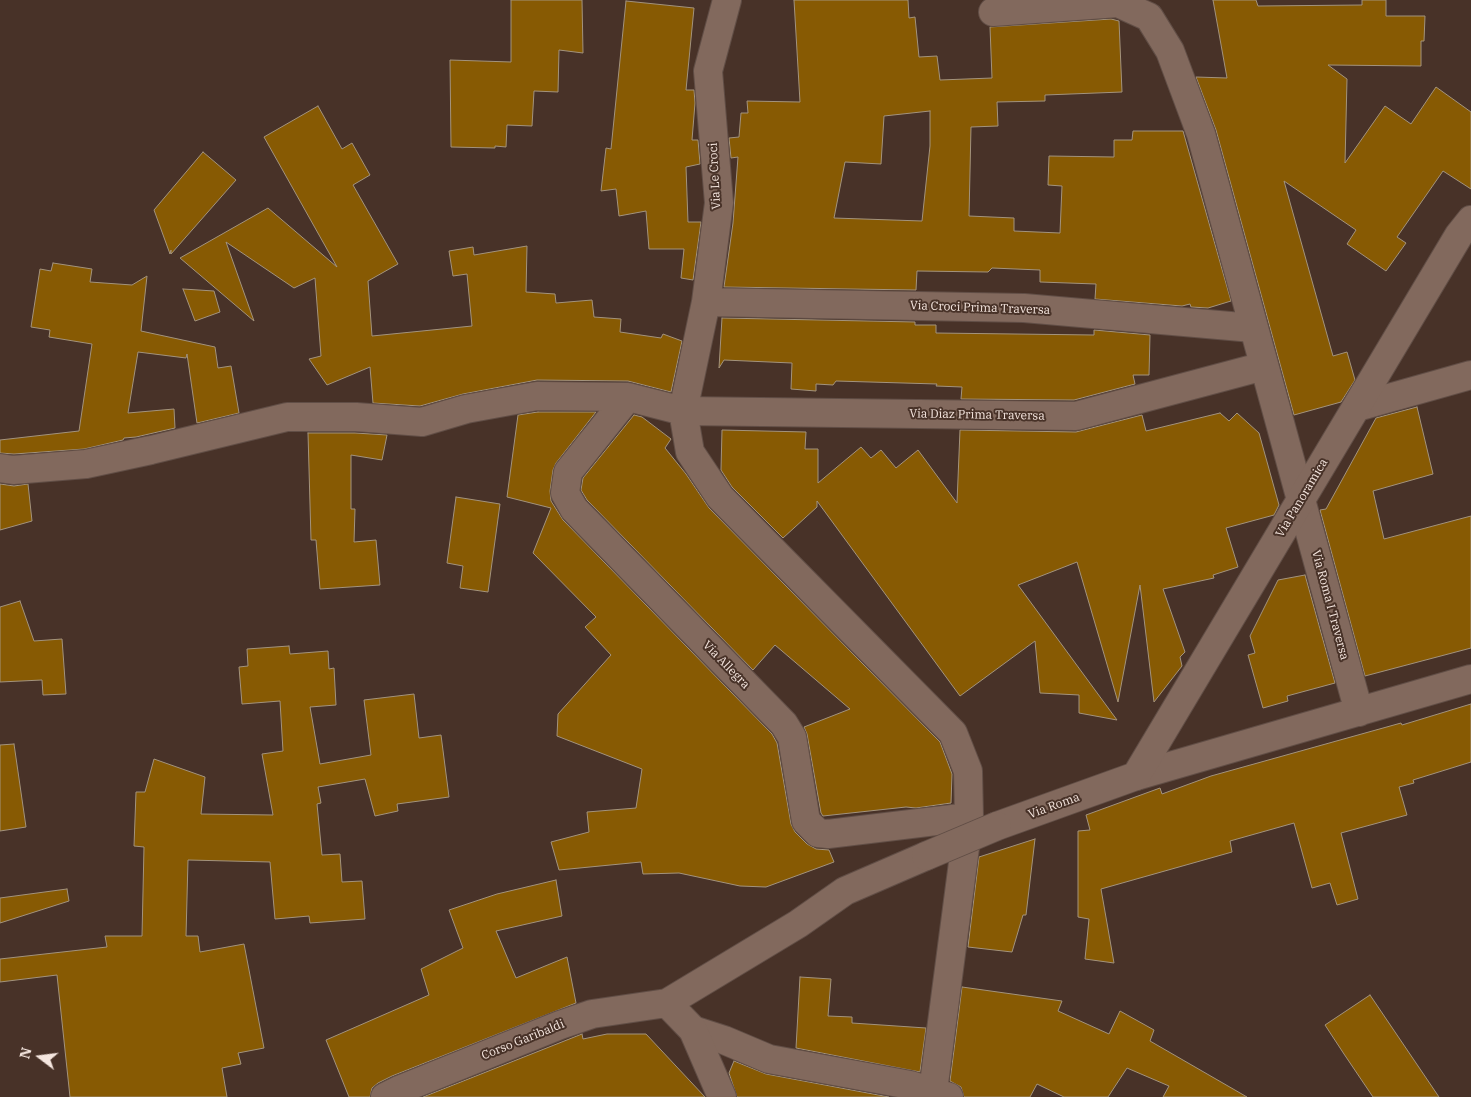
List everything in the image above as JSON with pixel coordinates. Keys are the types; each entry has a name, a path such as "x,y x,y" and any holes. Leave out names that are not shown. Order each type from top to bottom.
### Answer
{"street":[{"name":"Via Le Croci","path":"683,411 706,302 719,203 708,71 726,0"},
{"name":"Via Roma I Traversa","path":"993,12 1118,3 1149,17 1170,51 1201,134 1359,712"},
{"name":"Via Panoramica","path":"1136,776 1459,235 1471,220"},
{"name":"Via Croci Prima Traversa","path":"706,302 1024,308 1253,328"},
{"name":"Via Diaz Prima Traversa","path":"0,468 13,470 86,464 287,417 356,417 422,422 466,408 537,396 628,397 683,411 1076,416 1264,366"},
{"path":"1357,406 1471,376"},
{"name":"Via Allegra","path":"628,397 568,472 566,493 574,509 784,724 792,737 806,821 818,833 828,834 969,816"},
{"path":"683,411 690,452 720,497 953,733 968,771 969,816 941,1094 910,1085 769,1059 724,1040 693,1030"},
{"name":"Via Roma","path":"667,1004 798,924 845,891 997,826 1136,776 1471,679"},
{"path":"667,1004 693,1030 722,1097"},
{"name":"Corso Garibaldi","path":"385,1097 592,1014 667,1004"}],"building":[{"path":"511,0 582,0 583,53 559,50 558,92 534,91 532,126 507,125 506,147 451,147 450,60 511,62"},
{"path":"794,0 908,0 909,18 915,17 919,57 937,56 940,80 992,78 990,27 1111,19 1119,21 1122,92 1045,95 1045,101 997,102 998,126 971,127 969,216 1014,218 1014,231 1060,233 1062,186 1048,185 1049,156 1114,157 1114,140 1132,140 1133,131 1183,131 1231,301 1208,308 1191,307 1190,304 1182,306 1095,299 1096,284 1040,282 1040,270 992,268 988,272 917,271 916,290 724,287 733,223 738,157 731,158 729,138 739,137 741,113 748,113 747,101 800,102","holes":["930,111 930,146 922,221 834,218 845,162 881,164 884,116"]},
{"path":"1213,0 1256,0 1258,6 1362,5 1362,0 1386,0 1386,16 1425,16 1424,41 1421,41 1421,66 1328,65 1347,79 1345,163 1385,106 1411,124 1436,87 1471,112 1471,189 1443,171 1397,237 1406,243 1386,271 1347,244 1356,230 1284,181 1333,356 1347,352 1355,380 1341,402 1294,415 1216,130 1196,77 1227,78"},
{"path":"626,1 694,8 686,90 694,90 695,103 692,140 698,140 700,164 686,167 688,222 701,222 693,280 681,278 684,249 649,249 646,211 619,216 616,189 601,191 606,148 611,149"},
{"path":"318,106 342,149 352,143 370,175 353,185 398,264 368,281 372,336 472,326 467,274 453,276 449,251 473,247 474,255 527,246 526,292 555,294 556,303 592,300 594,317 621,319 620,332 661,338 663,334 682,341 671,392 628,381 537,380 463,394 420,406 373,403 370,367 327,385 309,359 321,356 315,278 294,288 226,242 254,321 180,258 268,208 337,267 264,137"},
{"path":"203,152 236,180 171,254 171,250 170,254 154,210"},
{"path":"53,263 92,269 90,282 132,285 147,276 141,331 215,347 218,368 231,366 239,413 197,423 187,354 186,358 138,352 128,413 174,409 175,428 124,438 123,440 84,449 14,454 0,453 0,440 79,431 92,344 49,337 50,330 31,327 40,269 51,271"},
{"path":"183,289 214,291 220,312 195,321"},
{"path":"722,318 915,322 915,325 936,325 936,333 1094,335 1094,330 1150,335 1149,375 1133,375 1135,384 1074,400 961,399 962,387 936,386 937,384 836,381 833,385 816,384 816,391 791,389 792,363 724,360 719,368"},
{"path":"1417,407 1433,474 1373,491 1384,539 1471,516 1471,648 1365,676 1320,510 1326,509 1376,418"},
{"path":"538,412 596,412 556,463 550,491 551,501 563,520 772,734 777,743 791,824 795,832 807,844 816,849 829,850 834,862 766,887 740,886 679,873 643,874 641,862 559,870 551,842 589,832 587,812 636,808 642,769 557,736 558,714 611,655 585,627 596,617 533,553 551,508 507,497 518,415"},
{"path":"1220,413 1229,421 1237,413 1259,433 1279,505 1274,515 1226,528 1238,567 1213,575 1214,578 1163,589 1185,652 1180,657 1182,666 1154,702 1140,585 1118,702 1077,562 1018,585 1117,720 1079,713 1079,695 1040,693 1035,641 960,696 817,501 817,507 783,538 732,487 721,470 722,430 806,432 805,449 818,449 818,483 861,447 871,458 881,450 896,468 918,450 957,503 960,430 1076,432 1142,415 1146,431"},
{"path":"634,415 642,417 671,439 665,448 686,474 709,508 940,742 952,774 951,803 823,816 804,727 850,709 775,645 753,670 587,500 581,490 583,478"},
{"path":"308,433 387,435 382,460 351,455 351,509 355,509 354,542 376,540 380,585 320,589 316,540 311,540"},
{"path":"0,484 14,486 28,484 32,521 0,530"},
{"path":"456,497 500,504 488,592 460,588 463,566 447,563"},
{"path":"1305,575 1335,683 1287,696 1288,701 1263,708 1248,655 1255,653 1250,636 1278,580"},
{"path":"20,601 34,641 62,639 66,694 43,695 42,680 0,682 0,607"},
{"path":"289,646 290,654 328,651 329,669 334,668 336,705 310,707 320,764 371,755 364,700 414,694 419,738 441,735 449,797 397,804 398,811 375,816 365,779 318,787 321,803 317,804 322,855 340,854 342,882 362,881 365,919 310,923 309,916 275,919 270,862 188,860 186,936 198,936 200,952 244,944 264,1048 238,1053 241,1064 222,1068 227,1097 70,1097 57,975 0,982 0,959 107,947 105,936 142,936 144,847 134,846 136,792 145,792 154,759 205,777 201,814 273,815 262,754 283,751 280,701 242,704 239,667 248,666 247,649"},
{"path":"1471,704 1471,762 1413,780 1414,783 1399,787 1407,815 1341,833 1358,899 1337,905 1330,883 1312,888 1294,823 1230,841 1232,852 1101,889 1114,963 1085,959 1089,919 1078,917 1078,831 1090,830 1086,815 1160,788 1162,794 1211,776 1401,723 1402,725"},
{"path":"14,744 26,827 0,831 0,745"},
{"path":"1035,839 1026,915 1023,915 1012,952 968,947 979,857"},
{"path":"556,880 562,916 496,931 516,978 567,957 576,1003 392,1076 372,1088 370,1097 349,1097 326,1040 429,995 421,969 463,948 449,910 497,894"},
{"path":"67,889 69,901 0,923 0,898"},
{"path":"800,977 831,979 828,1016 852,1017 852,1023 926,1028 920,1072 796,1048"},
{"path":"962,987 1062,1001 1058,1011 1109,1034 1120,1011 1154,1030 1150,1041 1247,1097 1163,1097 1169,1086 1127,1068 1108,1097 1064,1097 1037,1084 1030,1097 964,1097 961,1087 950,1081"},
{"path":"1370,995 1439,1097 1373,1097 1325,1025"},
{"path":"582,1034 583,1039 607,1034 646,1034 705,1097 423,1097"},
{"path":"734,1061 766,1074 889,1097 737,1097 729,1073"}]}
